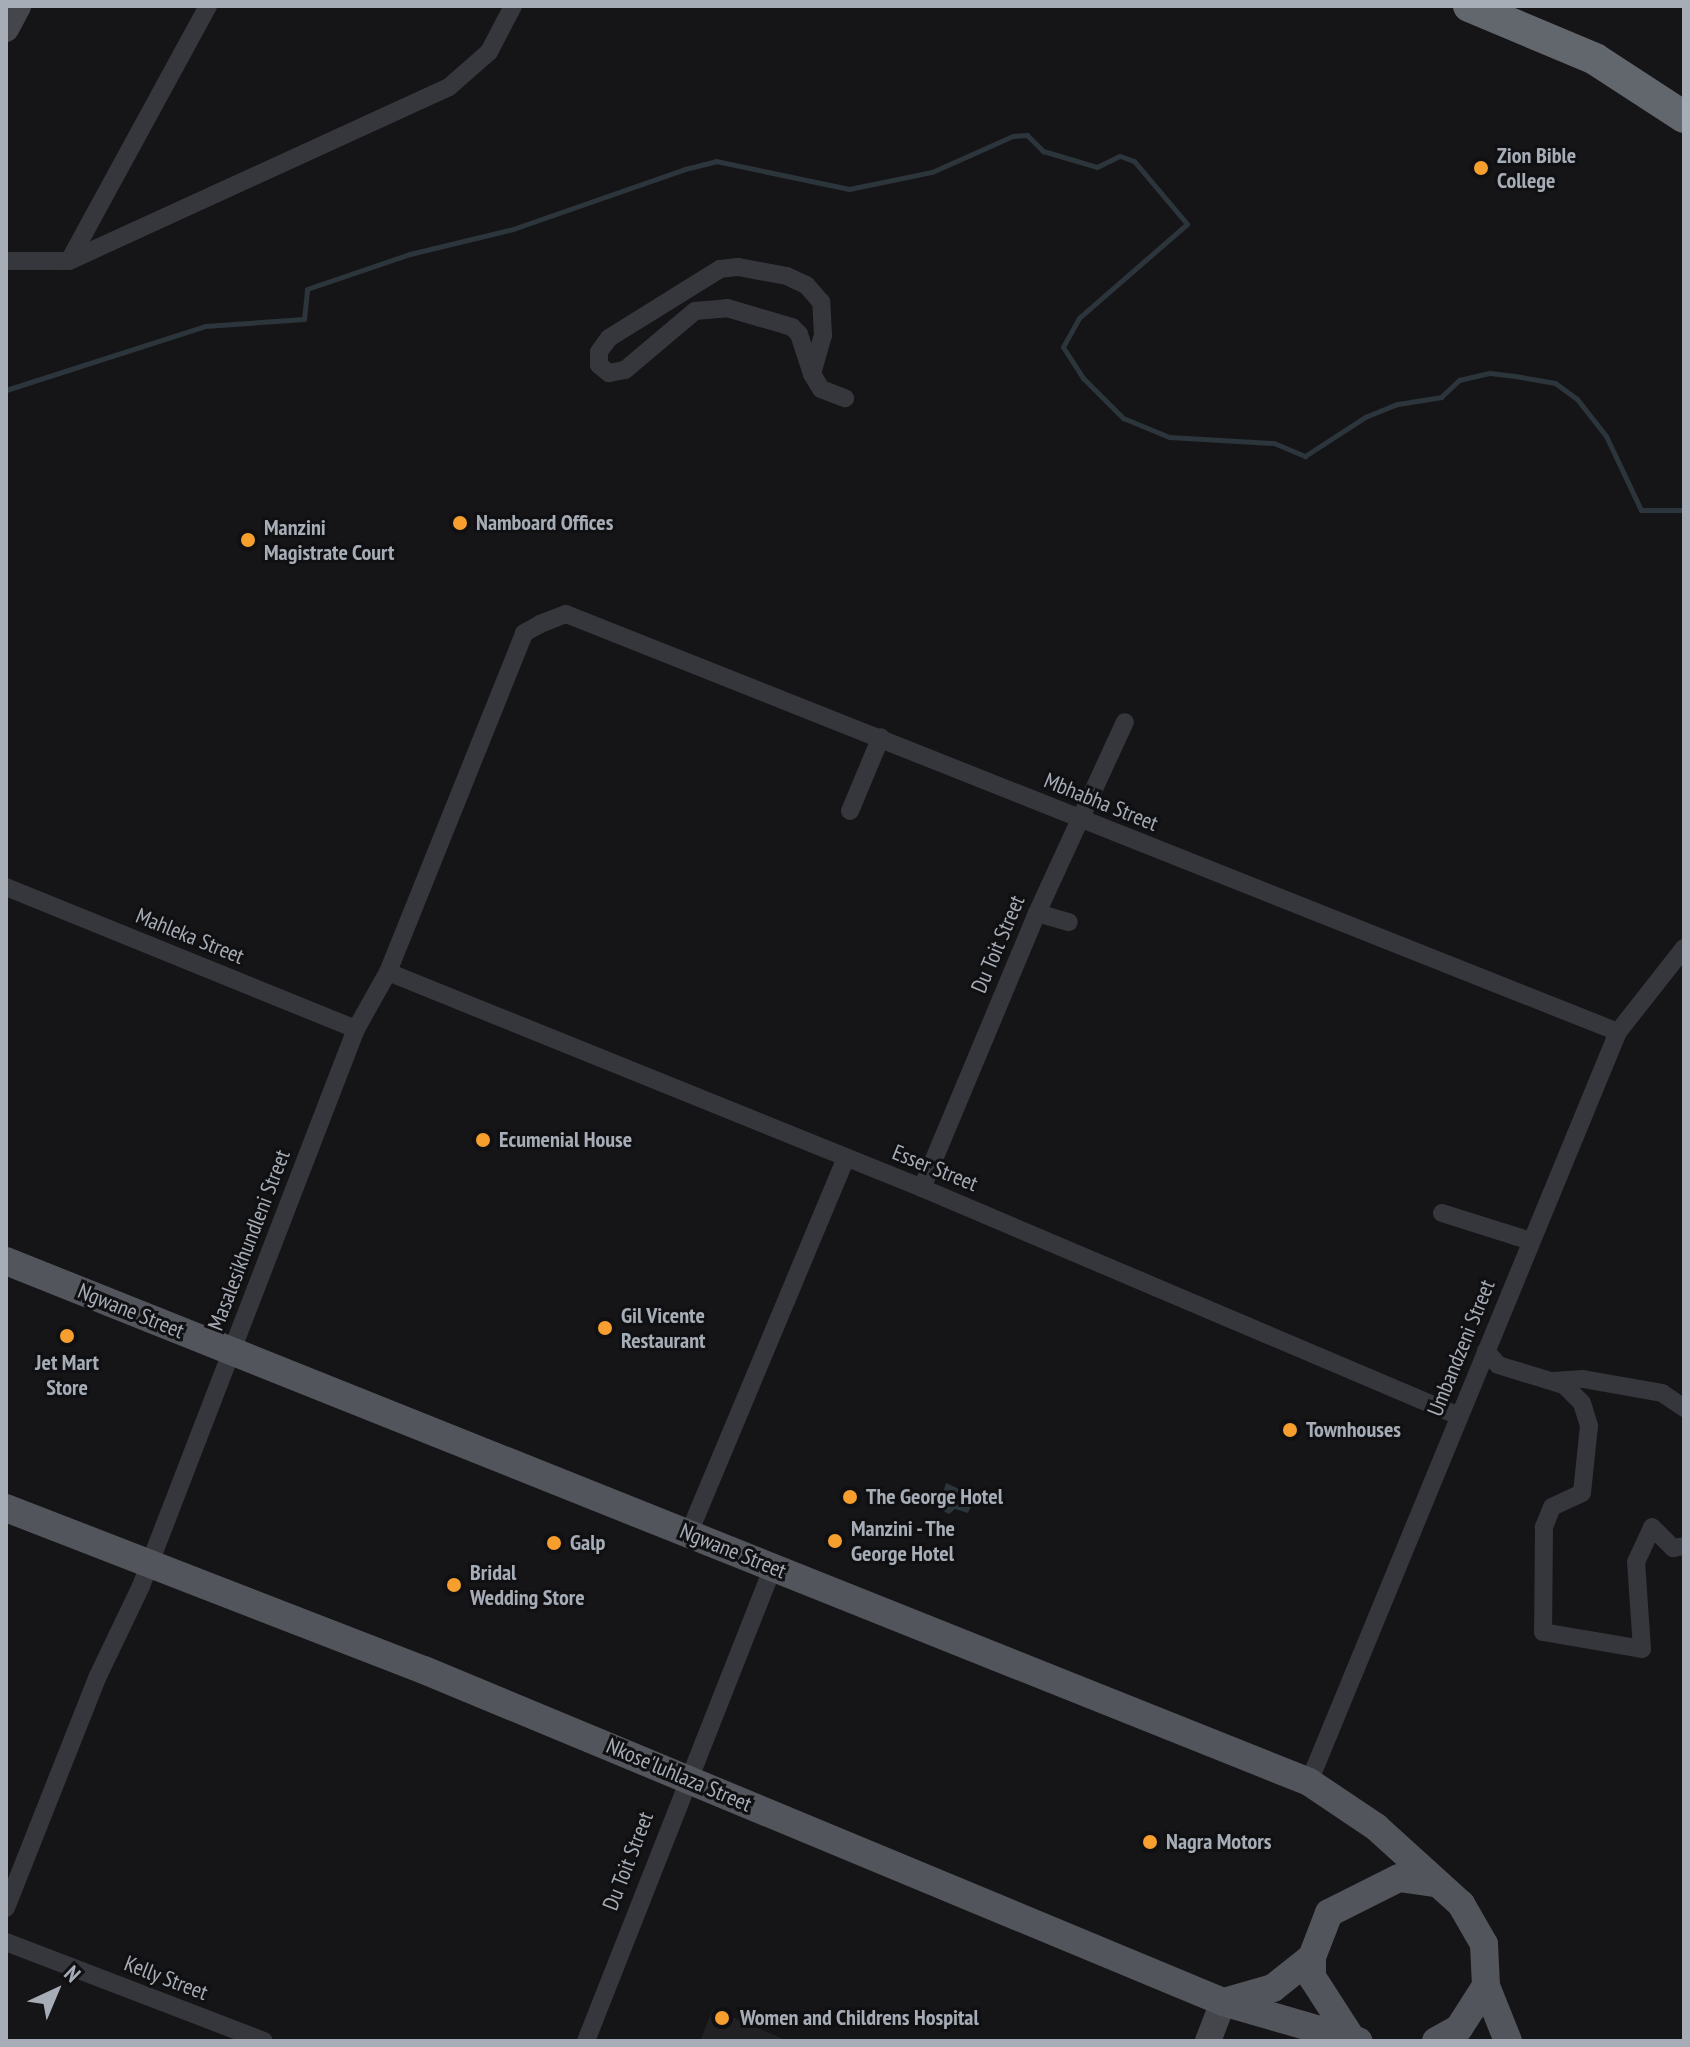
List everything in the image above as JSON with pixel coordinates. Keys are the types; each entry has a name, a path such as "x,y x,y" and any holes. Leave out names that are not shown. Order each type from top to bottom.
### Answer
{"highway":[{"path":"1469,6 1595,59 1684,117"},
{"path":"1500,6 1594,46 1684,100"}],"main road":[{"name":"Ngwane Street","path":"6,1261 1309,1782 1376,1827 1434,1883 1461,1904 1477,1927 1484,1944 1486,1986 1508,2041"},
{"name":"Nkose'luhlaza Street","path":"6,1508 424,1670 1223,2002 1355,2040"},
{"path":"1223,2002 1273,1988 1312,1957 1329,1913 1355,1896 1399,1878 1434,1883"},
{"path":"1312,1957 1320,1996 1355,2040"},
{"path":"1436,2041 1459,2028 1486,1986"}],"street":[{"path":"6,29 18,6"},
{"path":"69,261 208,6"},
{"path":"6,261 69,261 449,87 489,52 513,6"},
{"path":"812,374 823,335 821,302 806,285 787,276 738,267 720,269 609,338 599,352 599,365 609,373 625,370 695,311 715,307 783,321 799,334 812,374 821,389 845,398"},
{"name":"Mbhabha Street","path":"566,614 1618,1032"},
{"name":"Masalesikhundleni Street","path":"6,1908 10,1883 148,1565 356,1029 388,972 524,633 566,614"},
{"name":"Du Toit Street","path":"922,1188 1037,913 1125,722"},
{"path":"850,811 881,737"},
{"name":"Mahleka Street","path":"6,887 356,1029"},
{"path":"1037,913 1069,922"},
{"name":"Umbandzeni Street","path":"1309,1782 1618,1032 1683,951"},
{"name":"Esser Street","path":"388,972 922,1188 1459,1416"},
{"path":"689,1533 846,1158"},
{"path":"1442,1213 1531,1241"},
{"path":"1486,1351 1498,1365 1553,1381 1583,1379 1662,1393 1684,1408"},
{"path":"1553,1381 1582,1403 1589,1426 1582,1493 1552,1507 1544,1527 1543,1632 1642,1649 1636,1562 1652,1527 1673,1548 1684,1546"},
{"name":"Du Toit Street","path":"586,2041 687,1778 773,1567"},
{"name":"Kelly Street","path":"6,1942 264,2041"},
{"path":"1208,2041 1223,2002"}],"shaded area":[{"path":"946,1483 959,1489 955,1500 971,1506 968,1513 955,1509 949,1514 938,1508"},
{"name":"Women and Childrens Hospital","path":"713,2009 788,2041 700,2041"}],"waterway":[{"path":"6,390 205,326 304,319 307,289 410,254 513,229 716,161 849,189 932,172 1013,136 1027,135 1043,151 1097,167 1120,156 1134,161 1187,224 1079,318 1063,347 1083,378 1123,418 1169,437 1274,443 1305,456 1365,417 1398,404 1441,397 1459,380 1490,373 1515,376 1555,383 1577,399 1606,436 1641,510 1684,510"}],"place":[{"name":"Zion Bible College","path":"1481,168"},
{"name":"Namboard Offices","path":"460,523"},
{"name":"Manzini Magistrate Court","path":"248,540"},
{"name":"Ecumenial House","path":"483,1140"},
{"name":"Gil Vicente Restaurant","path":"605,1328"},
{"name":"Jet Mart Store","path":"67,1336"},
{"name":"Townhouses","path":"1290,1430"},
{"name":"The George Hotel","path":"850,1497"},
{"name":"Manzini - The George Hotel","path":"835,1541"},
{"name":"Galp","path":"554,1543"},
{"name":"Bridal Wedding Store","path":"454,1585"},
{"name":"Nagra Motors","path":"1150,1842"},
{"name":"Women and Childrens Hospital","path":"722,2018"}]}
